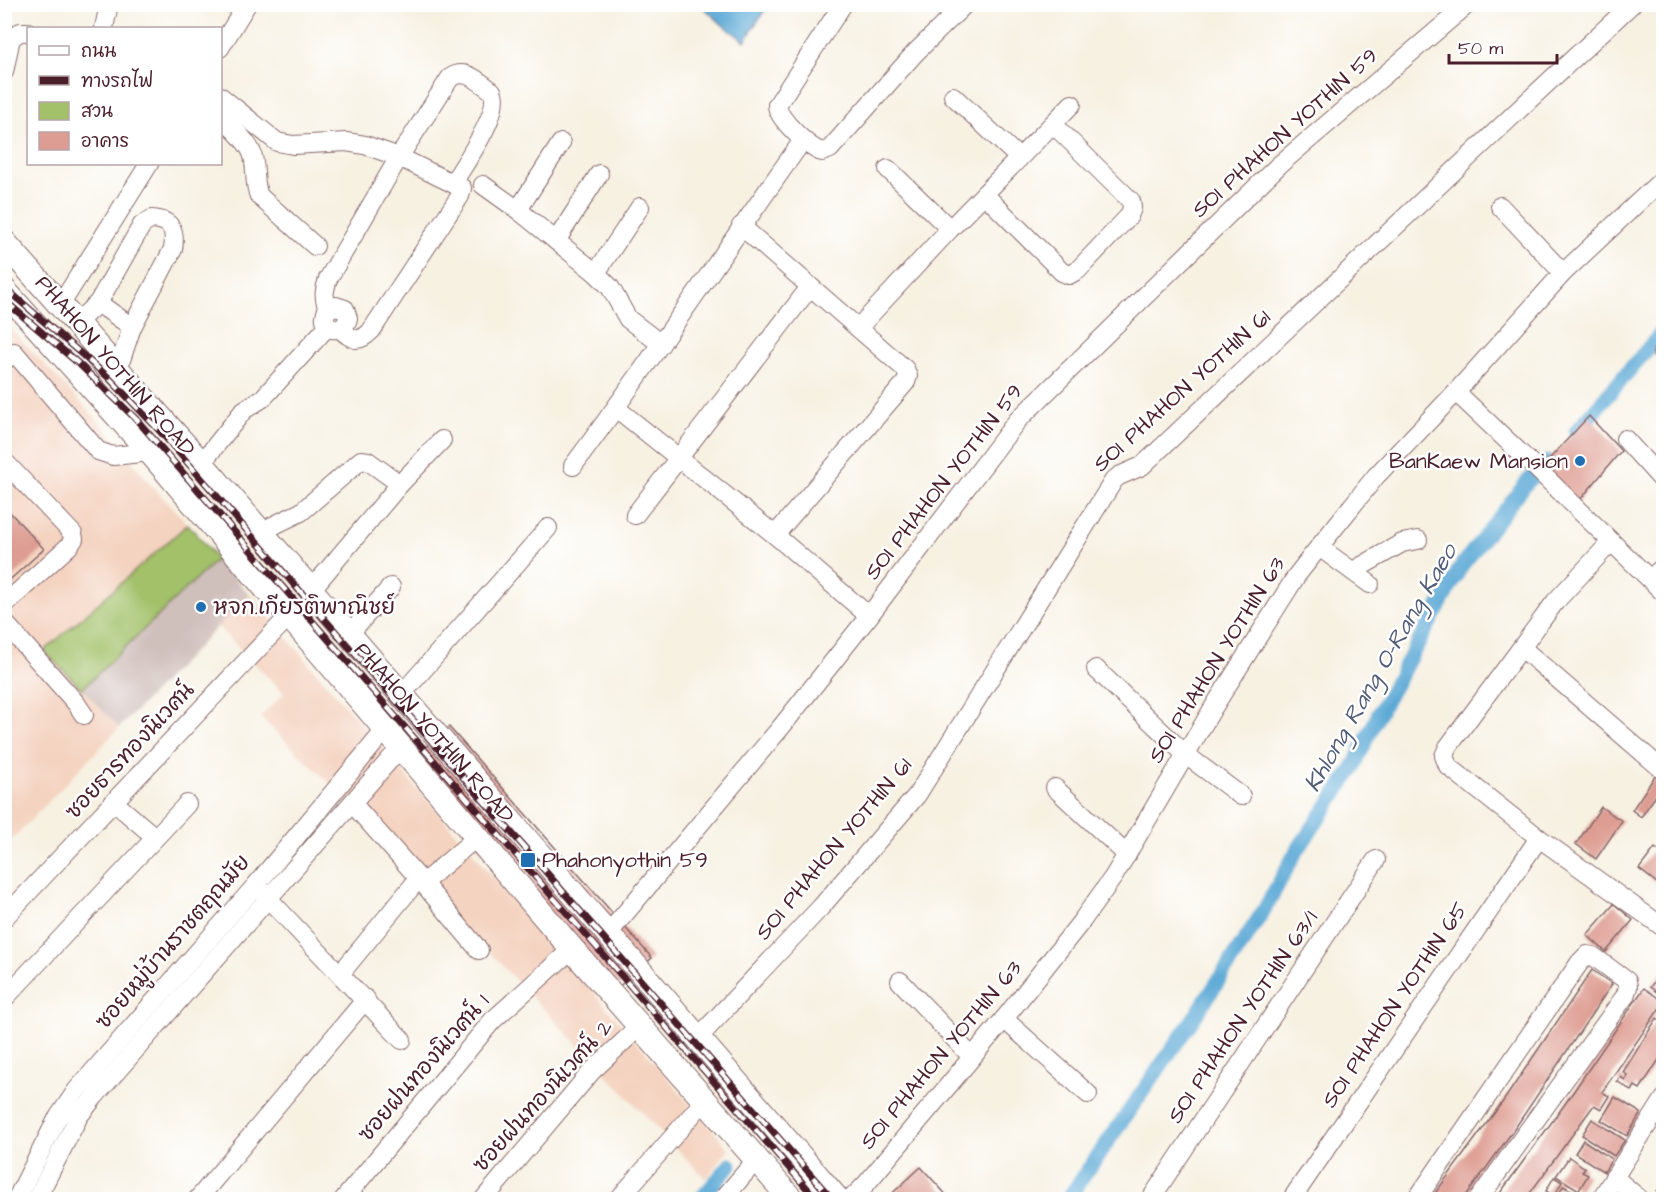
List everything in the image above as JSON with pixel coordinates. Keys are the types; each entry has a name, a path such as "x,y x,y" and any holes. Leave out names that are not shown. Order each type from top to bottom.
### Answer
{"main road":[{"name":"PHAHON YOTHIN ROAD","path":"4,242 204,467 838,1200"},
{"name":"PHAHON YOTHIN ROAD","path":"4,290 150,452 572,949 792,1200"},
{"path":"750,1151 773,1126"}],"street":[{"path":"104,27 109,4"},
{"path":"222,45 247,4"},
{"path":"843,4 777,105 779,115 803,140 818,151 830,149 915,53 965,4"},
{"name":"SOI PHAHON YOTHIN 59","path":"607,935 774,735 869,616 1017,421 1279,165 1468,4"},
{"name":"SOI PHAHON YOTHIN 61","path":"697,1039 822,907 917,795 1114,480 1142,466 1632,4"},
{"path":"4,72 11,38 20,32 27,32"},
{"path":"222,98 277,142 293,145 346,142 365,145 399,158 462,188 460,196 371,331 365,337 356,339 350,337 332,321 324,299 328,279 399,158 450,78 456,74 467,74 492,91 495,103 476,146 453,183"},
{"path":"952,96 1019,158"},
{"path":"858,328 950,229 1072,104"},
{"path":"222,118 246,144 252,154 256,189 260,196 315,246"},
{"path":"984,194 1062,272 1070,275 1078,270 1130,216 1131,201 1053,124"},
{"path":"573,466 803,140"},
{"path":"518,210 561,143"},
{"path":"61,304 148,165"},
{"path":"888,169 950,229"},
{"path":"556,241 599,174"},
{"name":"SOI PHAHON YOTHIN 63","path":"850,1200 866,1184 1004,1019 1081,922 1127,855 1297,575 1319,547 1376,476 1456,392 1563,273 1664,178"},
{"path":"483,185 596,273 610,287 628,320 661,344"},
{"path":"1500,206 1563,273"},
{"path":"596,273 640,207"},
{"path":"77,322 98,303 142,225 152,219 166,221 173,227 172,249 132,327 118,369"},
{"path":"741,226 905,369 908,376 906,382 775,536"},
{"path":"635,515 810,287"},
{"path":"98,303 132,327"},
{"path":"204,467 244,410 263,398 332,321"},
{"path":"8,351 98,451 113,456 150,452"},
{"path":"1456,392 1664,593"},
{"path":"616,408 775,536 869,616"},
{"path":"1625,439 1664,482"},
{"path":"311,590 400,484 442,440"},
{"path":"260,532 301,512 361,460 369,461 400,484"},
{"path":"4,461 73,534 74,539 4,605"},
{"path":"401,695 548,528"},
{"path":"1353,571 1402,543 1418,540"},
{"path":"1611,542 1555,602 1448,747 1444,756 1448,766 1539,838 1664,928"},
{"path":"1319,547 1370,584"},
{"path":"1650,579 1664,566"},
{"path":"349,634 391,586"},
{"name":"ซอยธารทองนิเวศน์","path":"4,918 289,616"},
{"path":"4,622 84,715"},
{"path":"1522,648 1664,771"},
{"path":"1096,669 1186,755 1241,796"},
{"name":"ซอยหมู่บ้านราชตฤณมัย","path":"16,1200 57,1119 76,1091 256,885 386,729"},
{"name":"ซอยหมู่บ้านราชตฤณมัย","path":"36,1200 79,1116 95,1096 401,747"},
{"path":"1055,788 1127,855"},
{"path":"115,803 154,837"},
{"path":"352,803 478,950"},
{"path":"4,999 154,837 188,804"},
{"path":"341,973 421,881 477,837"},
{"name":"SOI PHAHON YOTHIN 65","path":"1291,1200 1539,838"},
{"name":"SOI PHAHON YOTHIN 63/1","path":"1150,1200 1376,860"},
{"path":"256,885 366,999 402,1040"},
{"name":"ซอยฝนทองนิเวศน์ 1","path":"343,1200 492,1021 572,949"},
{"path":"1416,1200 1580,962 1587,955 1593,956 1627,981 1625,996 1478,1200"},
{"path":"900,981 972,1057"},
{"path":"197,1200 366,999"},
{"path":"1004,1019 1088,1094"},
{"name":"ซอยฝนทองนิเวศน์ 2","path":"483,1200 592,1071 640,1026"},
{"path":"1600,1200 1664,1099"},
{"path":"618,1200 705,1100"},
{"path":"722,1200 750,1151"},
{"path":"1614,1177 1641,1200"}],"shaded area":[{"path":"5,323 108,431 152,486 188,524 44,650 119,728 5,847"},
{"path":"217,559 249,594 119,728 82,689"},
{"path":"249,594 729,1149 706,1179 488,951 480,960 418,892 427,880 260,717 284,693 217,626"}],"green space":[{"path":"188,524 217,559 82,689 44,651"}],"water":[{"path":"701,5 768,5 745,41"}],"building":[{"name":"BanKaew Mansion","path":"1589,416 1621,451 1575,506 1539,470"},
{"path":"4,506 44,549 4,585"},
{"path":"449,727 652,958 608,996 406,763"},
{"path":"1655,776 1664,781 1664,784 1641,817 1632,810"},
{"path":"1601,807 1622,821 1596,859 1576,844"},
{"path":"1655,848 1664,854 1664,874 1657,883 1639,869"},
{"path":"1614,904 1633,920 1606,952 1587,935"},
{"path":"1664,969 1664,997 1650,987"},
{"path":"1592,970 1612,984 1513,1131 1463,1200 1430,1200 1504,1100"},
{"path":"1644,988 1664,1002 1602,1092 1609,1096 1601,1109 1594,1105 1525,1200 1495,1200 1565,1104"},
{"path":"1657,1018 1661,1021 1664,1018 1664,1052 1640,1089 1635,1086 1632,1091 1617,1081 1620,1077 1625,1080 1627,1075 1623,1072"},
{"path":"1615,1097 1641,1113 1627,1136 1601,1120"},
{"path":"1592,1119 1625,1140 1614,1156 1582,1135"},
{"path":"1583,1140 1612,1159 1604,1172 1575,1153"},
{"path":"1569,1157 1585,1168 1582,1172 1588,1175 1579,1190 1556,1176"},
{"path":"921,1167 951,1200 885,1200"},
{"path":"1554,1177 1562,1182 1554,1196 1546,1191"},
{"path":"1664,1184 1664,1197 1657,1191"},
{"path":"1563,1186 1580,1195 1578,1200 1556,1199"}],"waterway":[{"name":"Khlong Rang O-Rang Kaeo","path":"1576,432 1664,330"},
{"name":"Khlong Rang O-Rang Kaeo","path":"1067,1200 1196,1015 1264,910 1296,852 1352,770 1380,711 1462,565 1528,481 1547,462"},
{"path":"700,1200 730,1165"}],"railway":[{"path":"4,287 108,377 160,431 833,1200"},
{"path":"4,300 79,364 137,420 817,1200"}],"place":[{"name":"BanKaew Mansion","path":"1580,461"},
{"name":"หจก.เกียรติพาณิชย์","path":"201,607"},
{"name":"Phahonyothin 59","path":"528,860"}]}
